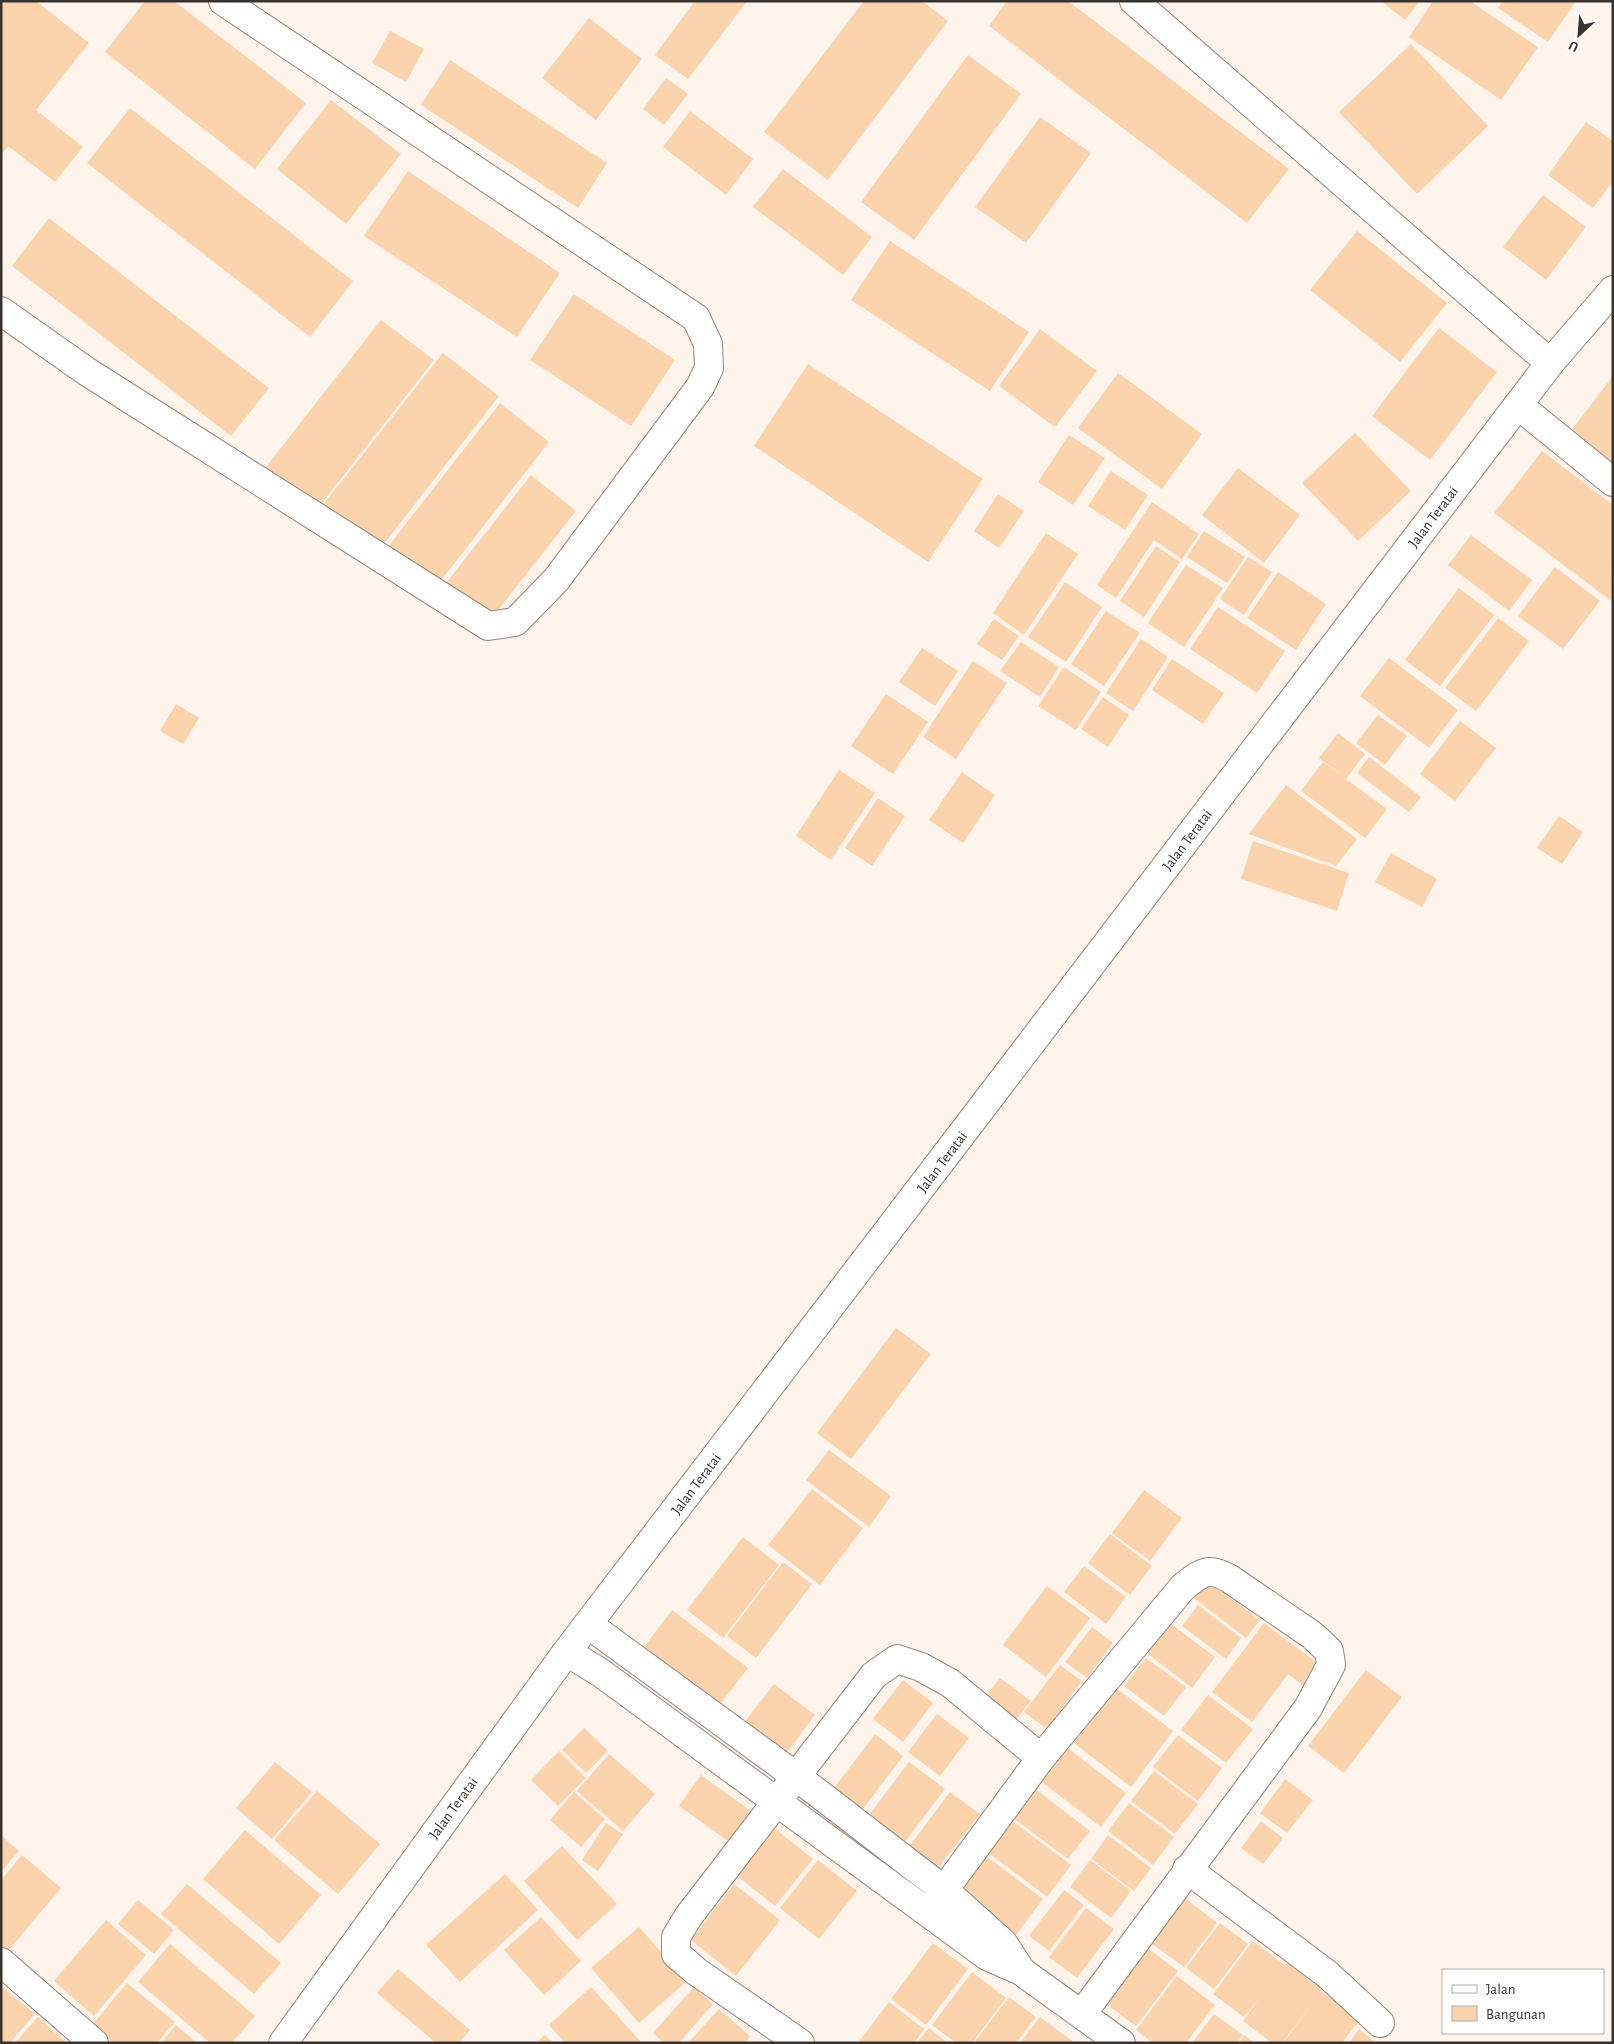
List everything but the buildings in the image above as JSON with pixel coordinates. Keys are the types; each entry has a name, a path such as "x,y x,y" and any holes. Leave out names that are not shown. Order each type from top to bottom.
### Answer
{"street":[{"path":"1,311 86,371 488,626 515,622 556,580 700,388 709,368 708,344 696,318 223,1"},
{"path":"1134,1 1550,363"},
{"name":"Jalan Teratai","path":"283,2043 567,1652 1550,363 1613,290"},
{"path":"1518,405 1613,482"},
{"path":"928,1912 1041,1758 1183,1587 1200,1574 1216,1571 1224,1575 1312,1635 1329,1651 1330,1665 1308,1708 1187,1869 1082,2014"},
{"path":"589,1625 797,1777 944,1890 1002,1943 1021,1970"},
{"path":"567,1652 601,1673 988,1956 1021,1970 1121,2043"},
{"path":"800,2043 697,1972 676,1954 676,1937 688,1917 874,1675 897,1659 921,1666 950,1684 1041,1758"},
{"path":"1187,1869 1327,1974 1380,2023"},
{"path":"1,1962 94,2043"}]}
